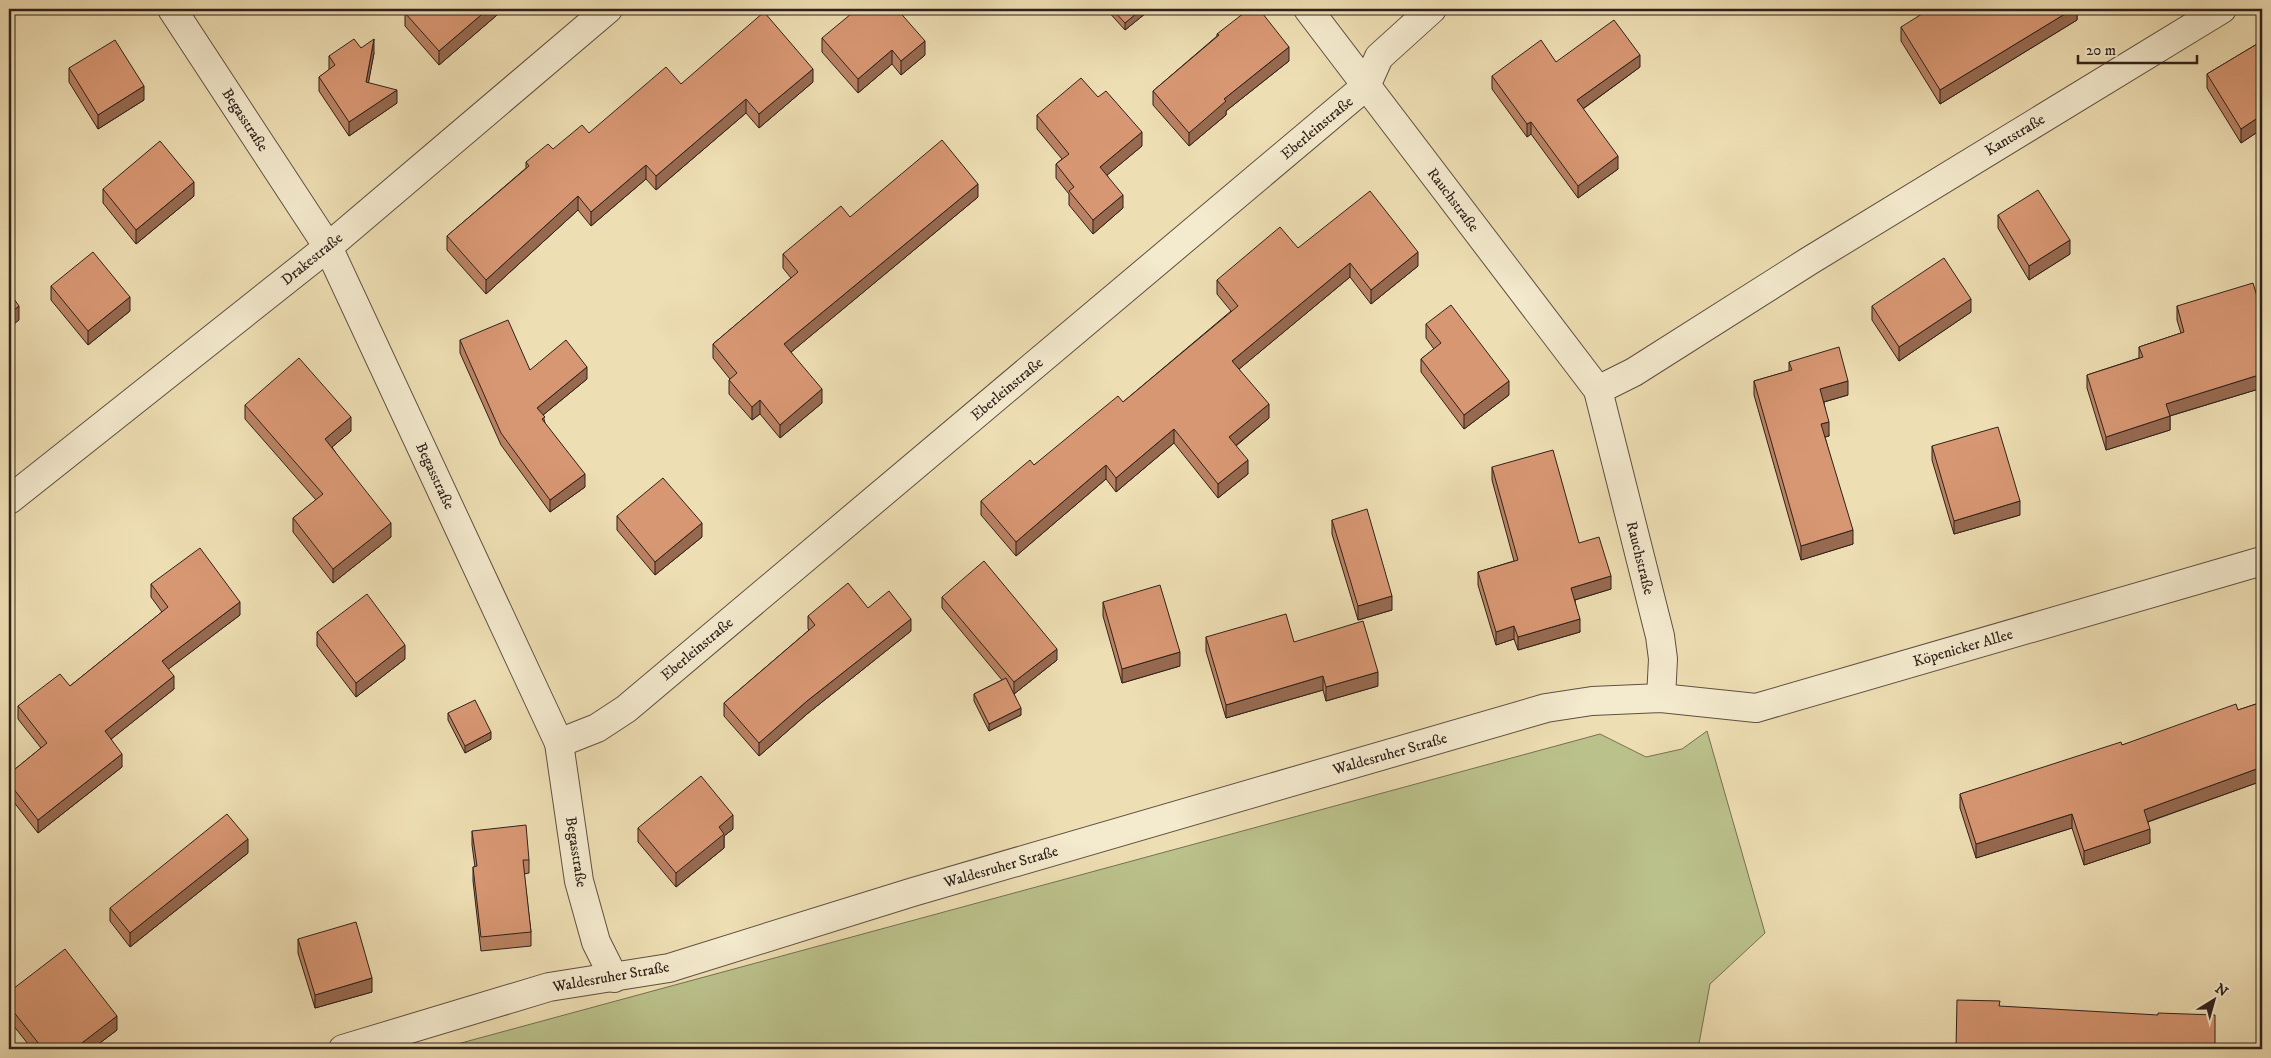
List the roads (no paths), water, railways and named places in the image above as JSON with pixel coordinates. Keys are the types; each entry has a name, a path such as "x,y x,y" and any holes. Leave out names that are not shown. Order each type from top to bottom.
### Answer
{"street":[{"name":"Begasstraße","path":"172,9 328,247 560,743 579,881 596,942 614,978"},
{"name":"Drakestraße","path":"9,500 328,247 608,9"},
{"name":"Rauchstraße","path":"1308,9 1598,390 1660,636 1663,659 1660,698"},
{"name":"Eberleinstraße","path":"560,743 597,728 626,710 1366,86 1379,56 1432,9"},
{"name":"Kantstraße","path":"1598,390 1634,372 1809,261 2222,9"},
{"name":"Köpenicker Allee","path":"1660,698 1756,708 2262,561"},
{"name":"Waldesruher Straße","path":"343,1049 549,987 669,968 913,892 1546,708 1592,701 1660,698"}]}
